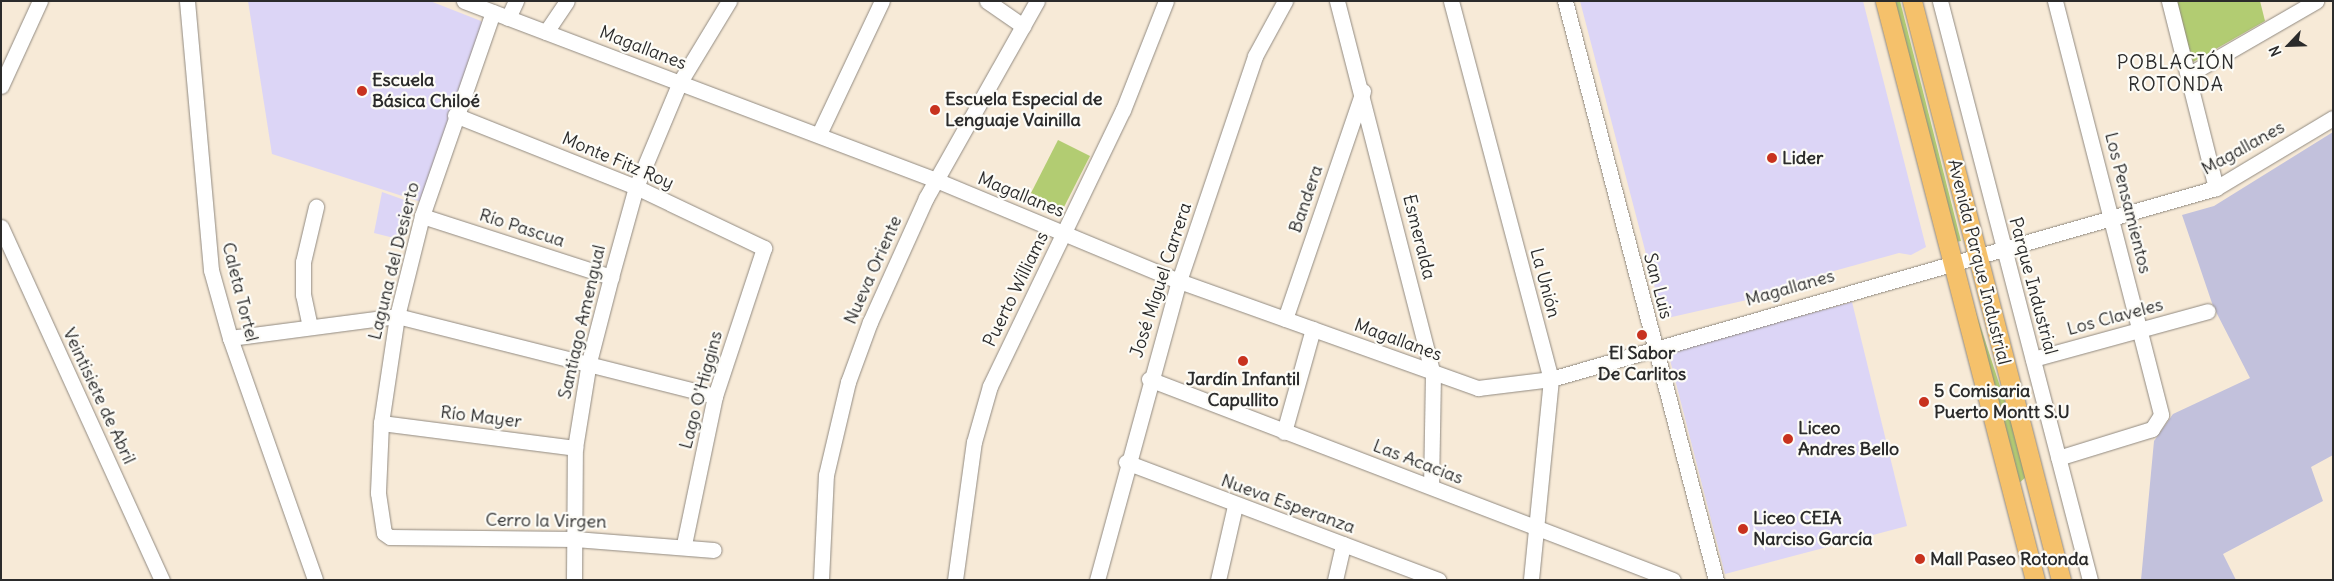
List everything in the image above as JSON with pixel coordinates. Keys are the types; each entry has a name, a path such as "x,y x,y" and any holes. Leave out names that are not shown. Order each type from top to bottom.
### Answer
{"main road":[{"name":"Avenida Parque Industrial","path":"1885,1 1951,261 2012,488 2034,580"},
{"name":"Avenida Parque Industrial","path":"1912,1 2061,580"},
{"path":"2012,488 2035,482"},
{"path":"2016,506 2031,505 2045,516"}],"street":[{"path":"1,86 40,1"},
{"name":"Caleta Tortel","path":"187,1 205,227 211,270 230,338 315,580"},
{"name":"Magallanes","path":"464,1 819,134 936,180 1179,281 1434,374 1478,388 1552,379 1951,261 2216,188 2333,118"},
{"path":"508,18 516,1"},
{"path":"546,32 567,1"},
{"name":"Santiago Amengual","path":"574,580 575,448 588,362 636,187 680,82 729,1"},
{"path":"819,134 882,1"},
{"path":"988,1 1023,26"},
{"name":"Nueva Oriente","path":"821,580 826,475 848,382 870,322 936,180 1037,1"},
{"name":"Puerto Williams","path":"955,580 966,489 984,406 998,367 1065,233 1122,110 1166,1"},
{"name":"José Miguel Carrera","path":"1097,580 1126,462 1179,281 1255,56 1285,1"},
{"name":"Esmeralda","path":"1337,1 1364,91 1434,374 1431,486"},
{"name":"La Unión","path":"1451,1 1552,379 1538,531 1531,580"},
{"name":"San Luis","path":"1565,1 1716,580"},
{"name":"Parque Industrial","path":"1940,1 2090,580"},
{"name":"Los Pensamientos","path":"2056,1 2161,415 2152,429 2058,458"},
{"path":"2169,1 2216,188"},
{"path":"2188,75 2316,1"},
{"name":"Laguna del Desierto","path":"382,528 378,494 381,423 398,316 422,216 455,115 493,12"},
{"name":"Bandera","path":"1285,319 1364,91"},
{"name":"Monte Fitz Roy","path":"455,115 636,187 764,248"},
{"path":"310,327 303,295 303,262 316,207"},
{"name":"Río Pascua","path":"422,216 611,277"},
{"name":"Veintisiete de Abril","path":"1,227 162,580"},
{"name":"Lago O'Higgins","path":"684,545 715,396 764,248"},
{"name":"Los Claveles","path":"2033,359 2208,311"},
{"path":"230,338 398,316 588,362 715,396"},
{"path":"1284,432 1312,329"},
{"name":"Las Acacias","path":"1149,379 1284,432 1431,486 1538,531 1673,580"},
{"name":"Río Mayer","path":"381,423 575,448"},
{"name":"Nueva Esperanza","path":"1126,462 1235,506 1438,580"},
{"path":"1218,580 1235,506"},
{"name":"Cerro la Virgen","path":"382,528 390,537 575,539 684,545 714,550"},
{"path":"1335,580 1343,544"}],"shaded area":[{"name":"Escuela Básica Chiloé","path":"248,1 430,1 481,21 484,28 421,202 272,154"},
{"name":"Lider","path":"1580,1 1863,1 1926,247 1911,255 1899,253 1805,279 1795,289 1663,319"},
{"path":"2333,132 2333,455 2311,467 2323,501 2223,554 2236,580 2141,580 2154,441 2173,414 2250,378 2213,306 2182,215 2214,206"},
{"path":"382,192 413,203 402,240 374,233"},
{"name":"Liceo Andres Bello","path":"1852,302 1907,526 1725,574 1668,352"}],"green space":[{"path":"1891,1 1900,1 1961,241 1956,242"},
{"path":"2175,1 2260,1 2265,21 2193,62"},
{"path":"1058,140 1090,156 1063,209 1031,193"},
{"path":"1964,276 2012,423 2026,477 2018,484"}],"place":[{"name":"Escuela Básica Chiloé","path":"362,91"},
{"name":"Escuela Especial de Lenguaje Vainilla","path":"935,110"},
{"name":"Lider","path":"1772,158"},
{"name":"El Sabor De Carlitos","path":"1642,335"},
{"name":"Jardín Infantil Capullito","path":"1243,361"},
{"name":"5 Comisaria Puerto Montt S.U","path":"1924,402"},
{"name":"Liceo Andres Bello","path":"1788,439"},
{"name":"Liceo CEIA Narciso García","path":"1743,529"},
{"name":"Mall Paseo Rotonda","path":"1920,559"}],"district":[{"name":"POBLACIÓN ROTONDA","path":"2176,74"}]}
